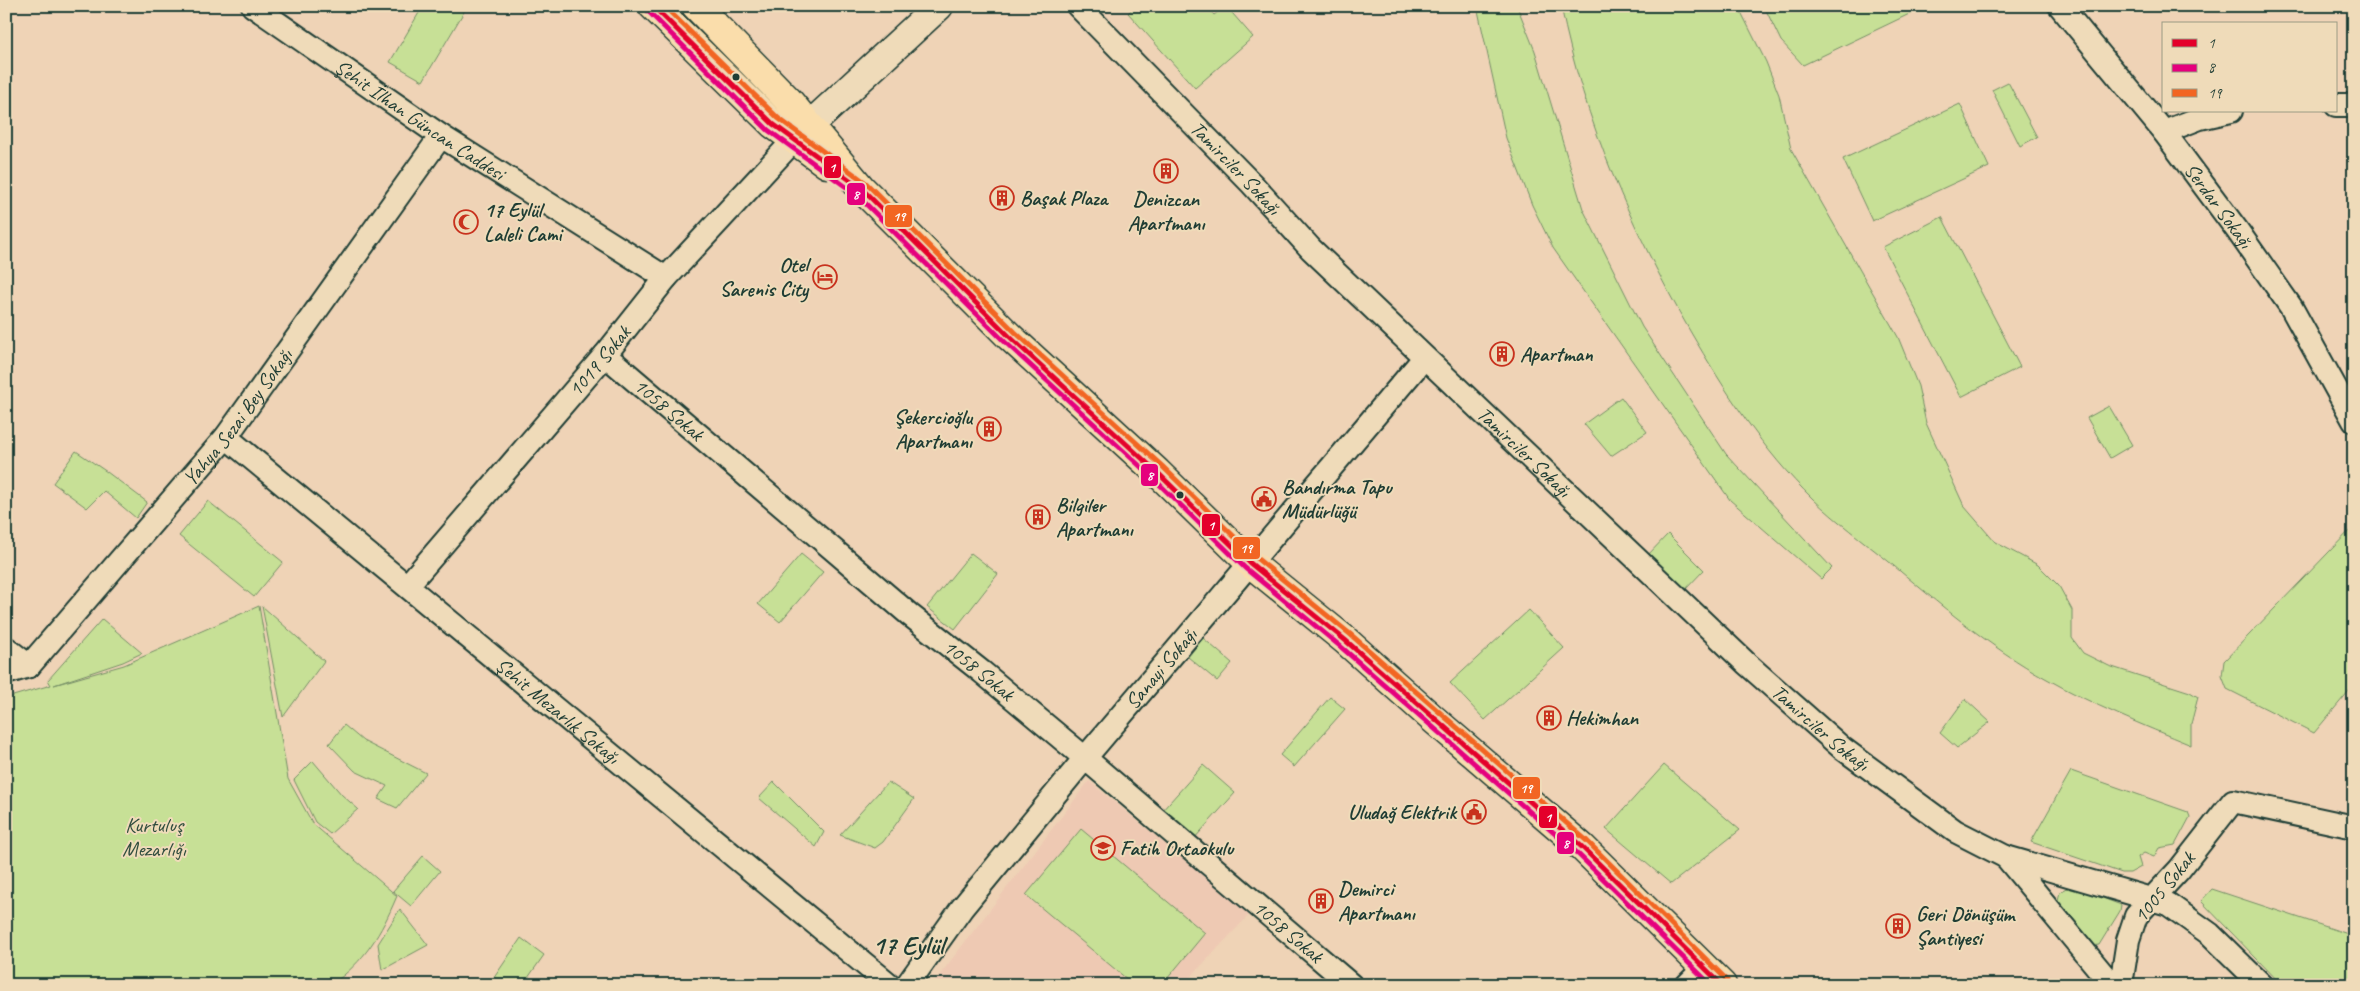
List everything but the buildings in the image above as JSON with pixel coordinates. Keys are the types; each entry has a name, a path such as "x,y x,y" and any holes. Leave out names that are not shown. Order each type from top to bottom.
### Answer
{"main road":[{"path":"653,6 773,124 802,133"},
{"path":"696,6 788,100 802,133 861,188 1010,337 1157,472 1250,563 1345,640 1432,718 1582,847 1704,979"},
{"path":"802,133 940,6"}],"street":[{"name":"Şehit İlhan Güncan Caddesi","path":"253,6 441,136 666,278"},
{"name":"Tamirciler Sokağı","path":"1078,6 1252,184 1311,249 1747,664 1842,748 1955,831 2006,856 2168,904 2210,934 2262,985"},
{"name":"Serdar Sokağı","path":"2060,6 2164,132 2237,230 2291,307 2354,421"},
{"path":"2338,105 2354,105"},
{"path":"2164,132 2200,118 2227,112"},
{"name":"1019 Sokak","path":"407,586 604,356 666,278 802,133"},
{"name":"Yahya Sezai Bey Sokağı","path":"29,666 226,437 441,136"},
{"name":"1058 Sokak","path":"604,356 910,615 1085,758 1351,985"},
{"name":"Sanayi Sokağı","path":"907,985 962,908 1085,758 1424,358"},
{"name":"Şehit Mezarlık Sokağı","path":"226,437 890,985"},
{"path":"6,648 29,666"},
{"path":"6,673 29,666"},
{"name":"1005 Sokak","path":"2121,985 2132,923 2140,909 2179,870 2233,801 2354,827"},
{"name":"Tamirciler Sokağı","path":"2006,856 2112,985"}],"shaded area":[{"name":"Fatih Ortaokulu","path":"1089,781 1250,914 1183,985 932,985"}],"green space":[{"path":"423,6 459,6 465,10 423,81 390,62"},
{"path":"1135,6 1206,6 1214,15 1226,6 1253,37 1195,88 1128,13"},
{"path":"1477,6 1517,6 1535,51 1583,209 1642,327 1726,454 1832,568 1821,579 1730,500 1553,248 1532,205 1506,138"},
{"path":"1561,6 1738,6 1766,62 1779,95 1791,149 1898,337 1918,386 1926,423 1964,506 1995,542 2038,565 2059,586 2072,610 2072,638 2083,653 2109,666 2190,692 2198,697 2191,724 2191,745 2082,697 2026,667 2005,653 1945,609 1831,515 1813,499 1778,461 1746,420 1703,353 1669,293 1630,214 1612,174 1583,91"},
{"path":"1764,6 1926,6 1803,65 1781,41"},
{"path":"2008,82 2037,137 2020,146 1992,90"},
{"path":"1960,104 1989,167 1872,221 1843,159"},
{"path":"1942,217 2020,367 1961,397 1883,247"},
{"path":"1621,397 1647,432 1611,456 1584,424"},
{"path":"2109,406 2132,445 2110,458 2087,418"},
{"path":"76,451 147,502 136,518 104,491 87,508 53,483"},
{"path":"208,501 283,562 254,597 179,536"},
{"path":"2354,526 2354,685 2314,733 2227,689 2222,676 2224,661"},
{"path":"1668,534 1704,570 1684,591 1646,557"},
{"path":"971,553 998,574 955,629 927,607"},
{"path":"801,554 823,572 780,622 758,604"},
{"name":"Kurtuluş Mezarlığı","path":"259,606 288,779 313,824 397,896 385,923 371,946 343,976 331,985 6,985 6,698 51,685 48,680 102,619 142,653 123,662 54,685 124,665"},
{"path":"262,606 324,661 283,717"},
{"path":"1529,610 1564,648 1485,720 1450,683"},
{"path":"1203,638 1232,663 1217,681 1188,657"},
{"path":"1330,697 1345,709 1294,767 1280,755"},
{"path":"1965,699 1990,722 1957,748 1940,733"},
{"path":"344,725 363,741 426,773 397,808 378,799 387,786 355,771 329,744"},
{"path":"313,761 342,795 358,809 330,834 315,822 294,780"},
{"path":"1203,765 1235,793 1193,840 1161,812"},
{"path":"1664,765 1740,830 1671,884 1606,829"},
{"path":"2071,771 2188,812 2190,817 2175,845 2159,848 2154,857 2144,853 2138,857 2141,867 2130,873 2122,873 2031,842"},
{"path":"774,782 824,832 816,847 759,798"},
{"path":"888,782 914,799 883,842 875,848 840,835"},
{"path":"1081,829 1205,933 1162,985 1134,985 1026,895"},
{"path":"423,856 440,871 411,906 393,891"},
{"path":"2071,886 2121,905 2120,911 2099,945 2091,946 2057,904 2060,892"},
{"path":"2212,889 2354,936 2354,985 2282,985 2201,901"},
{"path":"400,909 428,945 382,970 378,944"},
{"path":"521,938 544,955 523,985 489,985"}],"transit line":[{"name":"1","path":"653,6 773,124 861,188 1010,337 1157,472 1250,563 1345,640 1582,847 1722,985"},
{"name":"19","path":"664,6 778,118 866,183 1015,332 1162,466 1255,557 1350,634 1587,841 1727,980"},
{"name":"8","path":"648,11 768,130 856,194 1005,342 1152,477 1245,568 1340,646 1577,853 1711,985"}],"place":[{"name":"Denizcan Apartmanı","path":"1166,171"},
{"name":"Başak Plaza","path":"1002,198"},
{"name":"17 Eylül Laleli Cami","path":"466,222"},
{"name":"Otel Sarenis City","path":"825,277"},
{"name":"Apartman","path":"1502,354"},
{"name":"Şekercioğlu Apartmanı","path":"989,429"},
{"name":"Bandırma Tapu Müdürlüğü","path":"1264,499"},
{"name":"Bilgiler Apartmanı","path":"1038,517"},
{"name":"Hekimhan","path":"1549,718"},
{"name":"Uludağ Elektrik","path":"1474,812"},
{"name":"Fatih Ortaokulu","path":"1103,848"},
{"name":"Demirci Apartmanı","path":"1321,901"},
{"name":"Geri Dönüşüm Şantiyesi","path":"1898,926"}],"district":[{"name":"17 Eylül","path":"908,945"}]}
